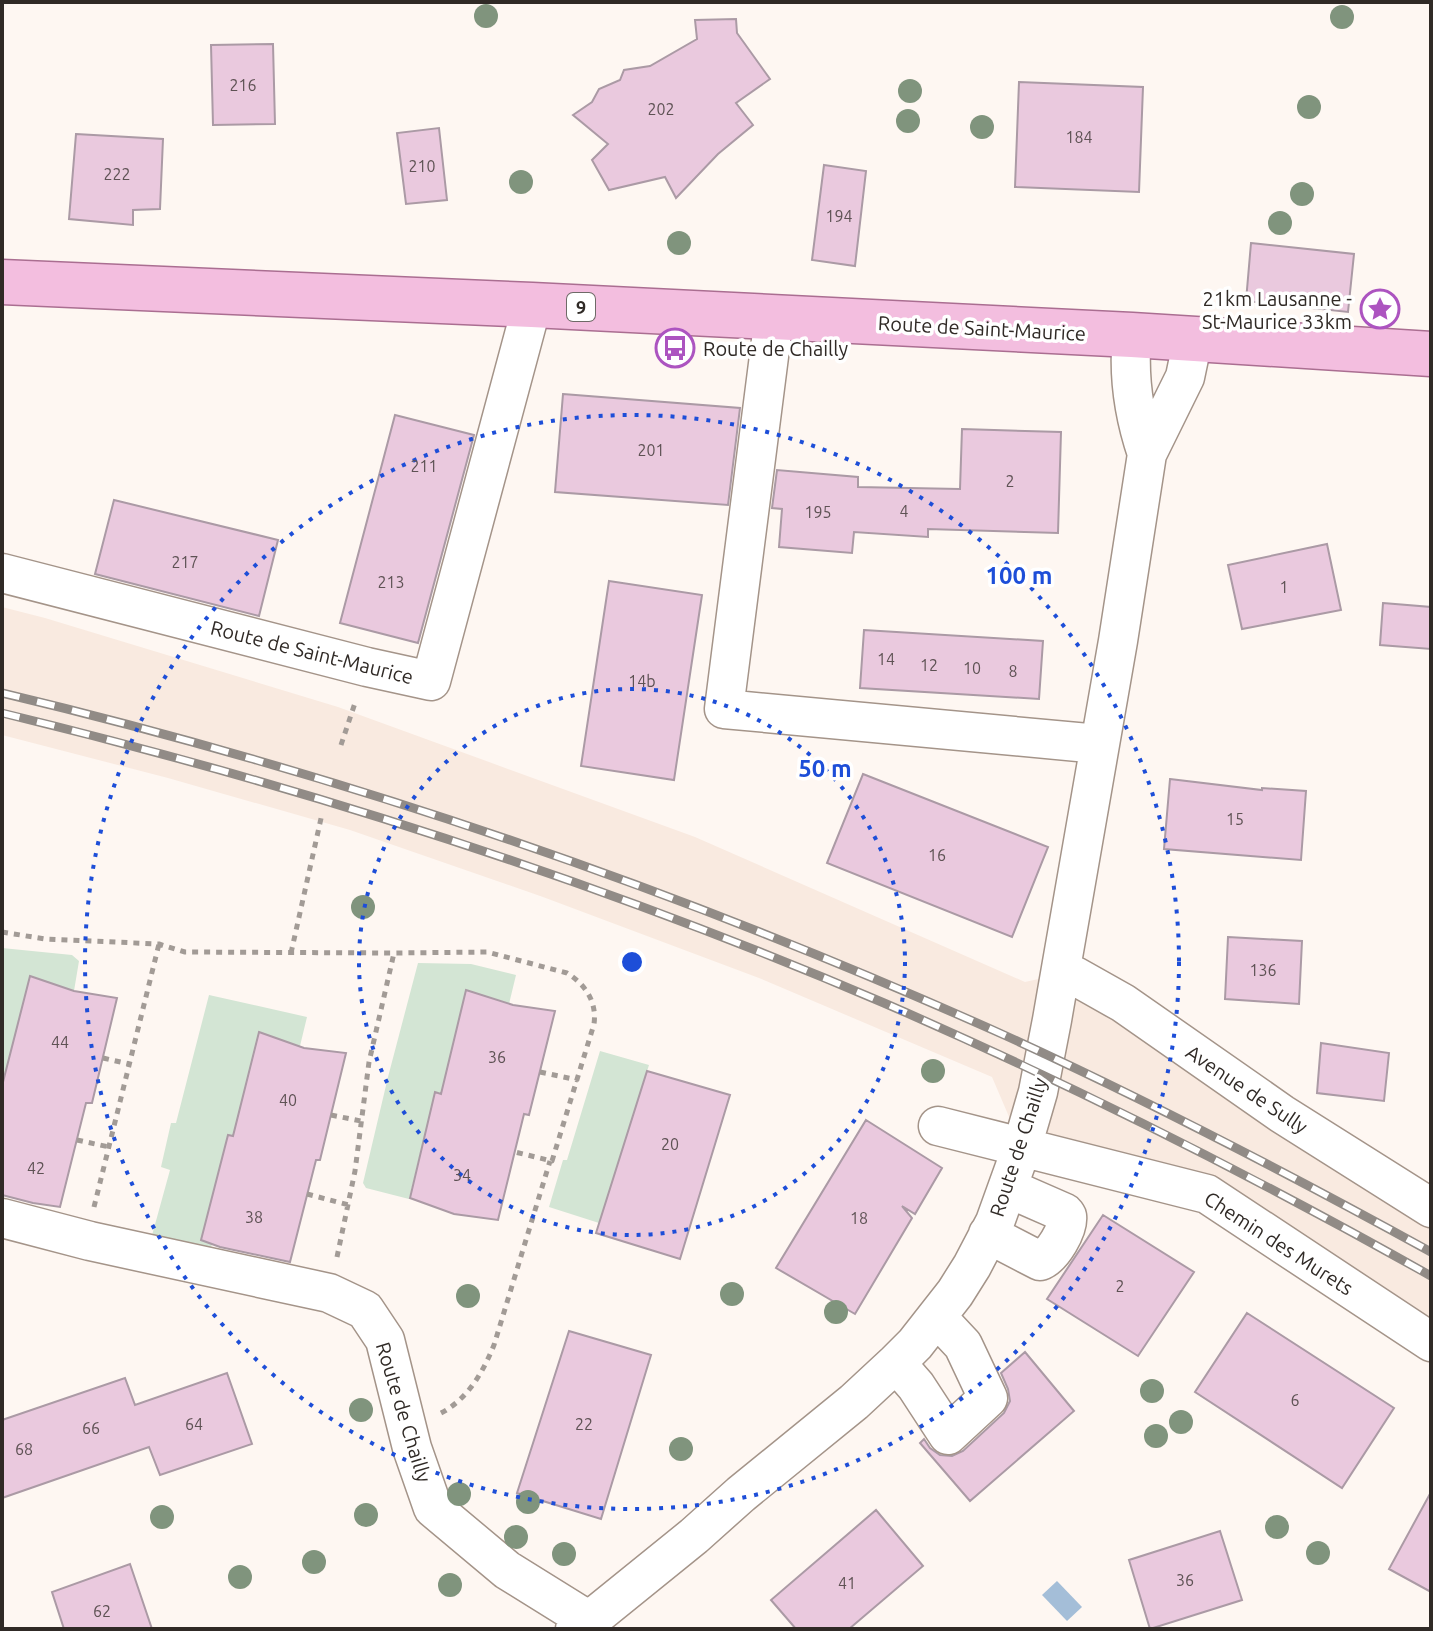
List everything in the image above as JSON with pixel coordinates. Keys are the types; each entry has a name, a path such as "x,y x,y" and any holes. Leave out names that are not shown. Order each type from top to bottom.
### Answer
{"main road":[{"name":"Route de Saint-Maurice","path":"2,282 1132,335 1431,354"}],"street":[{"name":"Route de Saint-Maurice","path":"2,573 431,681 532,305"},
{"path":"774,317 724,709 1099,744"},
{"name":"Route de Chailly","path":"1132,335 1131,382 1147,454"},
{"name":"Route de Chailly","path":"2,1218 86,1240 329,1293 365,1310 385,1340 412,1448 433,1508 507,1570 582,1625 694,1536 896,1363 935,1319 963,1279 999,1213 1038,1092 1061,974 1147,454 1185,377 1193,339"},
{"name":"Avenue de Sully","path":"1061,974 1075,976 1123,1003 1282,1114 1431,1208"},
{"name":"Chemin des Murets","path":"938,1126 1207,1194 1431,1342"},
{"path":"988,1234 1040,1261 1049,1256 1068,1225 1065,1213 1008,1188"},
{"path":"896,1363 916,1386 948,1435 988,1398 963,1345 935,1319"}],"path":[{"path":"341,745 367,667"},
{"path":"291,953 322,814"},
{"path":"2,932 45,939 159,944 185,952 487,952 554,969 573,977 589,994 595,1017 578,1080 494,1345 486,1363 457,1403 407,1426"},
{"path":"86,1240 159,944"},
{"path":"329,1293 349,1205 369,1062 394,953"},
{"path":"103,1058 129,1064"},
{"path":"540,1072 578,1080"},
{"path":"331,1115 361,1121"},
{"path":"77,1140 109,1147"},
{"path":"515,1152 550,1161"},
{"path":"307,1194 349,1205"}],"shaded area":[{"path":"2,607 338,707 695,837 1025,982 1061,974 1431,1208 1431,1342 1207,1194 1022,1147 992,1077 759,978 543,897 350,830 2,735"}],"green space":[{"path":"2,948 72,955 79,961 74,991 30,976 4,1079 2,1079"},
{"path":"418,963 471,964 516,975 509,1004 466,990 441,1094 435,1092 409,1199 366,1188 363,1183"},
{"path":"209,995 307,1017 300,1046 259,1033 233,1136 227,1137 202,1239 212,1244 209,1255 151,1239 170,1170 161,1167 171,1123 176,1123"},
{"path":"600,1051 649,1065 599,1223 549,1207 563,1160 567,1160"}],"water":[{"path":"1057,1581 1082,1607 1067,1621 1042,1595"}],"building":[{"path":"736,19 737,33 770,79 736,103 753,125 718,154 676,198 665,177 609,190 592,160 608,144 573,115 592,102 599,89 620,80 624,70 650,66 697,39 695,20"},
{"path":"273,44 275,124 213,125 211,45"},
{"path":"1019,82 1143,87 1139,192 1015,187"},
{"path":"439,128 447,200 406,204 397,133"},
{"path":"76,134 163,139 160,209 133,210 133,225 69,219"},
{"path":"824,165 866,171 855,266 812,260"},
{"path":"1251,243 1354,254 1348,312 1246,301"},
{"path":"563,394 740,408 728,505 555,492"},
{"path":"395,415 474,435 418,643 340,623"},
{"path":"962,429 1061,432 1058,533 928,529 928,537 854,532 852,553 779,547 782,509 772,508 777,470 858,477 858,487 960,489"},
{"path":"114,500 278,540 259,616 95,574"},
{"path":"1327,544 1341,610 1242,629 1228,565"},
{"path":"609,581 702,595 674,780 581,766"},
{"path":"1383,603 1431,607 1431,649 1380,645"},
{"path":"864,630 1043,641 1039,699 860,688"},
{"path":"863,774 1048,847 1012,937 827,863"},
{"path":"1170,779 1262,790 1306,791 1301,860 1164,849"},
{"path":"1228,937 1302,941 1299,1004 1225,999"},
{"path":"30,976 74,991 117,998 92,1103 86,1103 60,1207 2,1195 2,1086"},
{"path":"466,990 513,1005 555,1011 529,1115 524,1114 498,1220 454,1214 410,1198 435,1092 441,1094"},
{"path":"259,1032 304,1048 346,1053 320,1160 316,1160 290,1262 201,1240 228,1135 233,1136"},
{"path":"1321,1043 1389,1053 1384,1101 1317,1093"},
{"path":"647,1071 730,1095 680,1259 596,1233"},
{"path":"866,1120 942,1168 915,1214 902,1206 912,1218 855,1314 776,1268"},
{"path":"1103,1215 1194,1272 1138,1356 1047,1299"},
{"path":"1247,1313 1394,1408 1342,1488 1195,1392"},
{"path":"569,1331 651,1355 601,1519 517,1493"},
{"path":"1025,1352 1074,1411 970,1501 920,1443 924,1439 940,1455 952,1456 963,1451 1004,1413 1010,1401 1001,1373"},
{"path":"227,1373 252,1444 160,1475 149,1447 2,1498 2,1420 125,1378 135,1405"},
{"path":"1431,1492 1431,1592 1389,1569"},
{"path":"876,1510 923,1566 849,1629 796,1629 771,1600"},
{"path":"1220,1531 1242,1600 1150,1629 1129,1560"},
{"path":"130,1564 152,1629 64,1629 52,1592"}],"railway":[{"path":"2,693 131,725 385,799 511,840 760,932 1058,1060 1219,1139 1431,1252"},
{"path":"2,713 115,741 338,805 668,916 884,1003 1092,1099 1229,1167 1431,1276"}],"place":[{"name":"21km Lausanne - St-Maurice 33km","path":"1380,309"},
{"name":"Route de Chailly","path":"675,348"}]}
